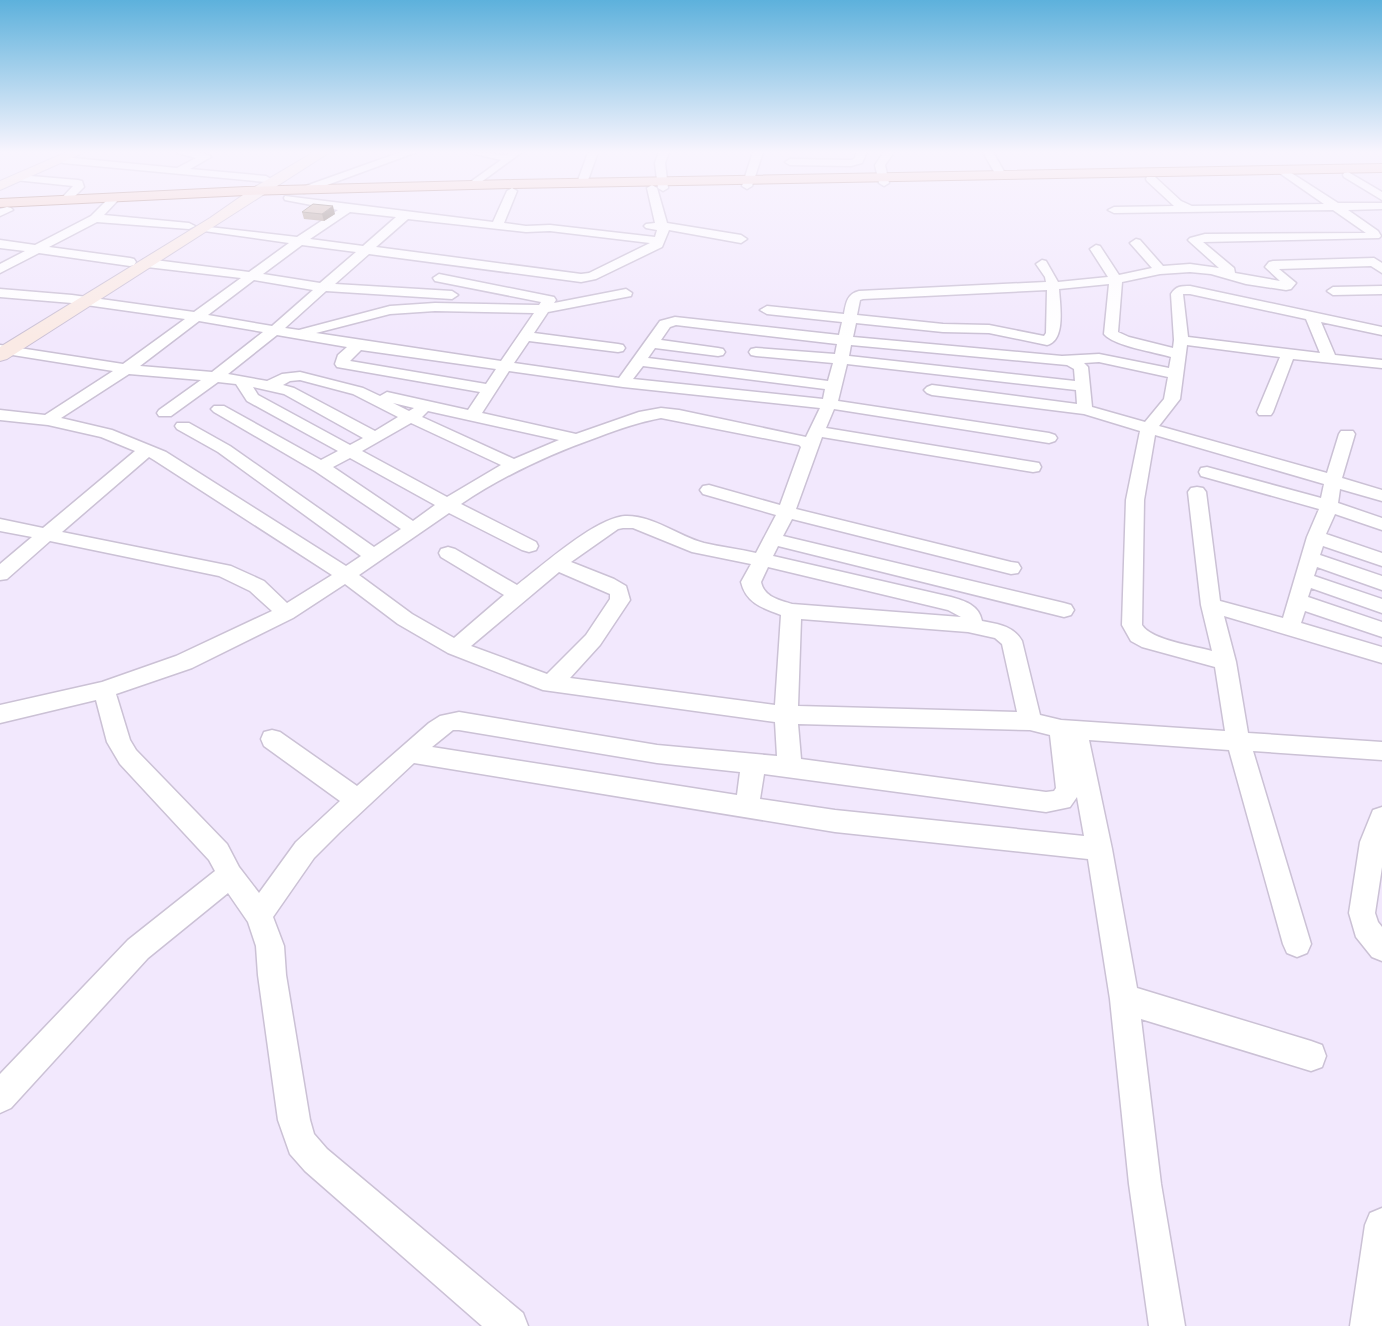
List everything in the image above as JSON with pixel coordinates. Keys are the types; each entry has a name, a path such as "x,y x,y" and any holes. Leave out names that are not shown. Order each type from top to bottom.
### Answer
{"street":[{"path":"0,269 95,218 99,214"},
{"path":"78,300 146,263 217,214"},
{"path":"48,420 126,369 199,317 299,240 339,214"},
{"path":"396,214 498,224 526,229 550,228 660,241"},
{"path":"498,224 502,214"},
{"path":"95,218 197,227 367,248 581,278 592,276 653,248 660,241 661,214"},
{"path":"1238,278 1194,240 1204,238 1376,236 1374,233 1376,230 1349,214"},
{"path":"165,413 275,330 321,287 405,215"},
{"path":"642,226 662,227 742,239"},
{"path":"2,349 78,300 130,262 197,227"},
{"path":"1136,243 1160,270"},
{"path":"0,244 130,262"},
{"path":"1096,249 1116,280 1111,334 1124,340 1180,347 1288,354 1382,364"},
{"path":"146,263 253,276 321,287 453,295"},
{"path":"767,310 944,328 989,329 1047,341 1052,334 1053,286 1051,277 1042,264"},
{"path":"1030,721 1012,641 1001,632 972,625 792,611 758,598 752,590 752,582 786,512 813,438 829,404 854,299 859,295 1053,286 1116,280 1160,270 1198,268 1238,278 1286,286 1290,283 1272,270 1271,267 1273,265 1379,264"},
{"path":"472,416 564,276"},
{"path":"439,278 546,304"},
{"path":"1225,662 1149,642 1138,636 1132,625 1134,500 1148,428 1156,421 1172,399 1180,347 1177,294 1180,290 1190,290 1312,318 1382,331"},
{"path":"1333,291 1382,290"},
{"path":"0,293 78,300 199,317 358,345 623,383 829,404 1049,438"},
{"path":"300,334 390,310 546,304 626,293"},
{"path":"1312,318 1329,358"},
{"path":"623,383 665,324 675,321 845,340 1071,361 1081,367 1085,410"},
{"path":"526,336 618,348"},
{"path":"652,343 718,352"},
{"path":"358,345 343,358 342,364 488,389"},
{"path":"2,349 126,369 241,380 270,386 289,391 375,438"},
{"path":"756,352 841,359 1082,386"},
{"path":"1265,412 1288,354"},
{"path":"1055,359 1099,358 1175,374"},
{"path":"639,361 834,386"},
{"path":"270,386 287,377 300,376 358,391 577,439"},
{"path":"241,380 252,398 448,505 529,546"},
{"path":"661,413 693,390"},
{"path":"932,390 1085,410 1288,467 1382,496"},
{"path":"358,391 514,465"},
{"path":"321,468 352,452 428,406"},
{"path":"219,409 321,468 413,529"},
{"path":"0,714 104,690 184,662 286,613 346,575 448,505 514,465 577,439 639,417 661,413 804,442 813,438 1033,467"},
{"path":"0,415 48,420 106,433 160,456 346,575 405,619 454,648 551,684 786,715 1030,721 1069,730 1382,751"},
{"path":"183,426 224,448 374,556"},
{"path":"1290,627 1316,537 1329,506 1333,481 1347,434"},
{"path":"0,574 147,450"},
{"path":"1208,472 1329,506 1382,524"},
{"path":"709,490 786,512 1012,568"},
{"path":"1197,492 1211,605 1225,662 1238,740 1297,944"},
{"path":"454,648 557,564 612,525 623,522 635,522 699,548 763,560 951,604 970,613 973,618 972,625"},
{"path":"0,526 224,572 257,586 286,613"},
{"path":"1316,537 1382,560"},
{"path":"772,538 1064,610"},
{"path":"448,553 518,594"},
{"path":"1310,558 1382,583"},
{"path":"551,684 593,640 620,600 619,591 607,584 557,564"},
{"path":"1304,579 1382,606"},
{"path":"1298,601 1382,630"},
{"path":"1211,605 1382,655"},
{"path":"790,767 786,715 792,611"},
{"path":"104,690 119,742 128,757 218,852 230,875 259,915 270,946 272,975 294,1120 301,1143 323,1166 510,1326"},
{"path":"259,915 305,850 409,753 448,722 459,721 657,754 753,765 790,767 1046,802 1061,800 1068,790 1069,730"},
{"path":"1069,730 1099,849 1124,999 1145,1184 1167,1326"},
{"path":"272,740 358,800"},
{"path":"409,753 835,821 1099,849"},
{"path":"748,808 753,765"},
{"path":"1382,818 1372,917 1366,928 1382,948"},
{"path":"0,1097 138,948 230,875"},
{"path":"1124,999 1311,1056"},
{"path":"1368,1326 1382,1225"}]}
